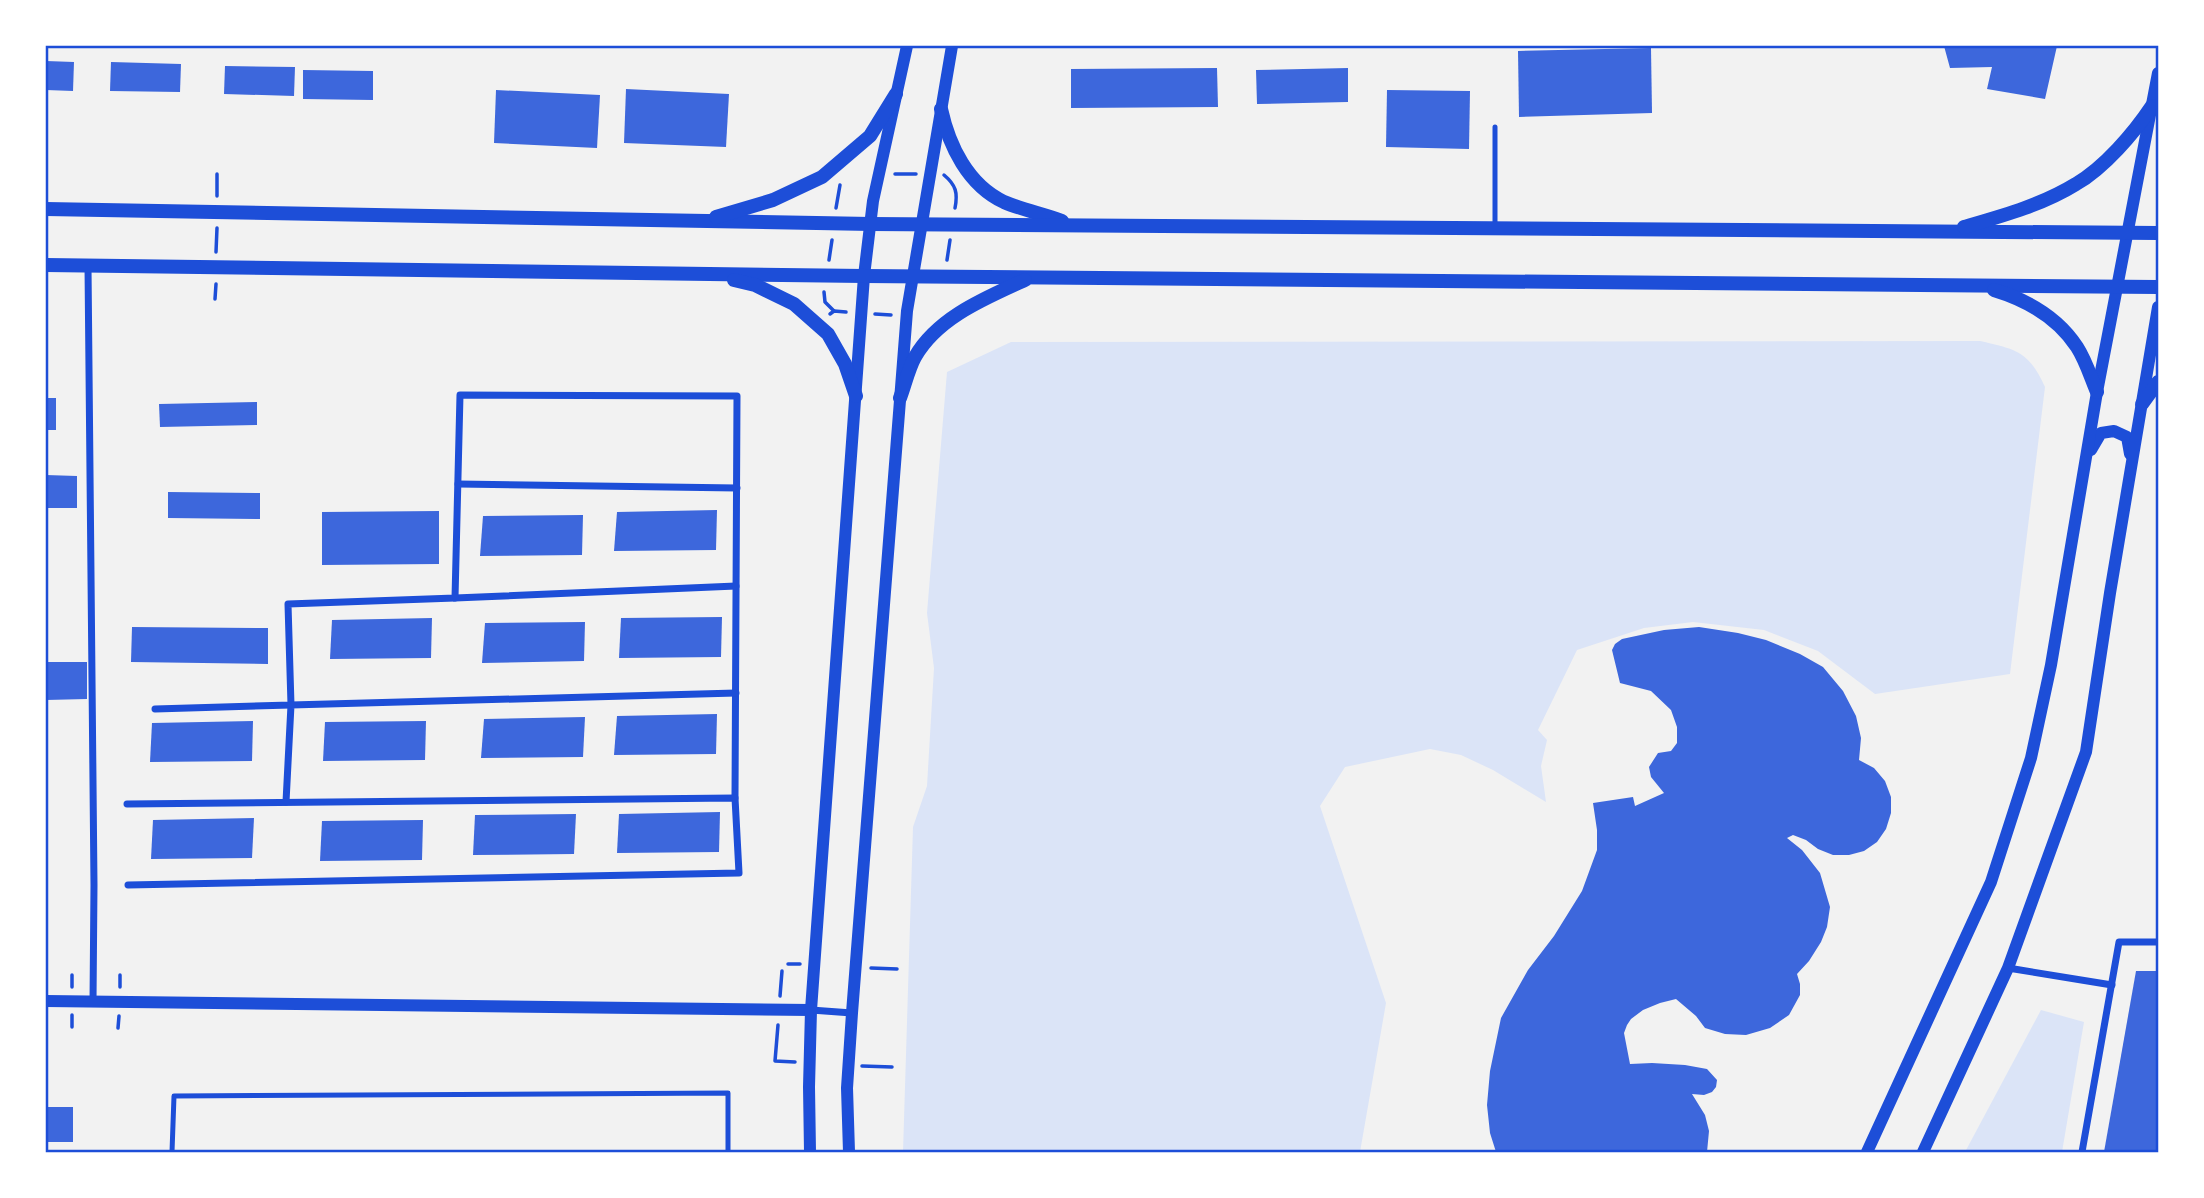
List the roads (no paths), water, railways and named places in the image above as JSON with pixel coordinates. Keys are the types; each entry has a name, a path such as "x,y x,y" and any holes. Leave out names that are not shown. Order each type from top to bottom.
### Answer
{"main road":[{"path":"701,221 773,200 822,177 870,136 896,94"},
{"path":"1952,231 2013,212 2079,183 2132,135 2152,106"},
{"path":"941,109 946,135 977,183 1003,201 1077,225"},
{"path":"46,209 922,225 2158,233"},
{"path":"46,265 864,276 2158,287"},
{"path":"712,274 755,285 794,304 828,334 845,364 856,396"},
{"path":"900,398 915,358 930,338 961,313 989,296 1032,277"},
{"path":"1976,285 2015,296 2041,311 2062,328 2078,348 2097,393"},
{"path":"2142,404 2158,382"}],"street":[{"path":"810,1153 808,1087 811,1010 864,276 873,201 907,46"},
{"path":"849,1153 847,1088 852,1013 907,311 952,46"},
{"path":"1867,1153 1991,882 2031,758 2052,665 2097,393 2158,73"},
{"path":"88,266 93,1002"},
{"path":"1923,1153 2008,968 2086,752 2158,307"},
{"path":"128,885 739,873 735,798 737,396 460,395 455,598"},
{"path":"2084,468 2098,437 2108,430 2127,437 2130,444 2131,471"},
{"path":"458,484 737,488"},
{"path":"286,803 291,705 288,604 736,586"},
{"path":"155,709 736,693"},
{"path":"127,804 735,798"},
{"path":"2082,1153 2119,942 2158,942"},
{"path":"2008,968 2112,985"},
{"path":"46,1001 811,1010 852,1013"}],"lane":[{"path":"1495,127 1496,228"},
{"path":"172,1153 174,1096 728,1093 728,1153"}]}
